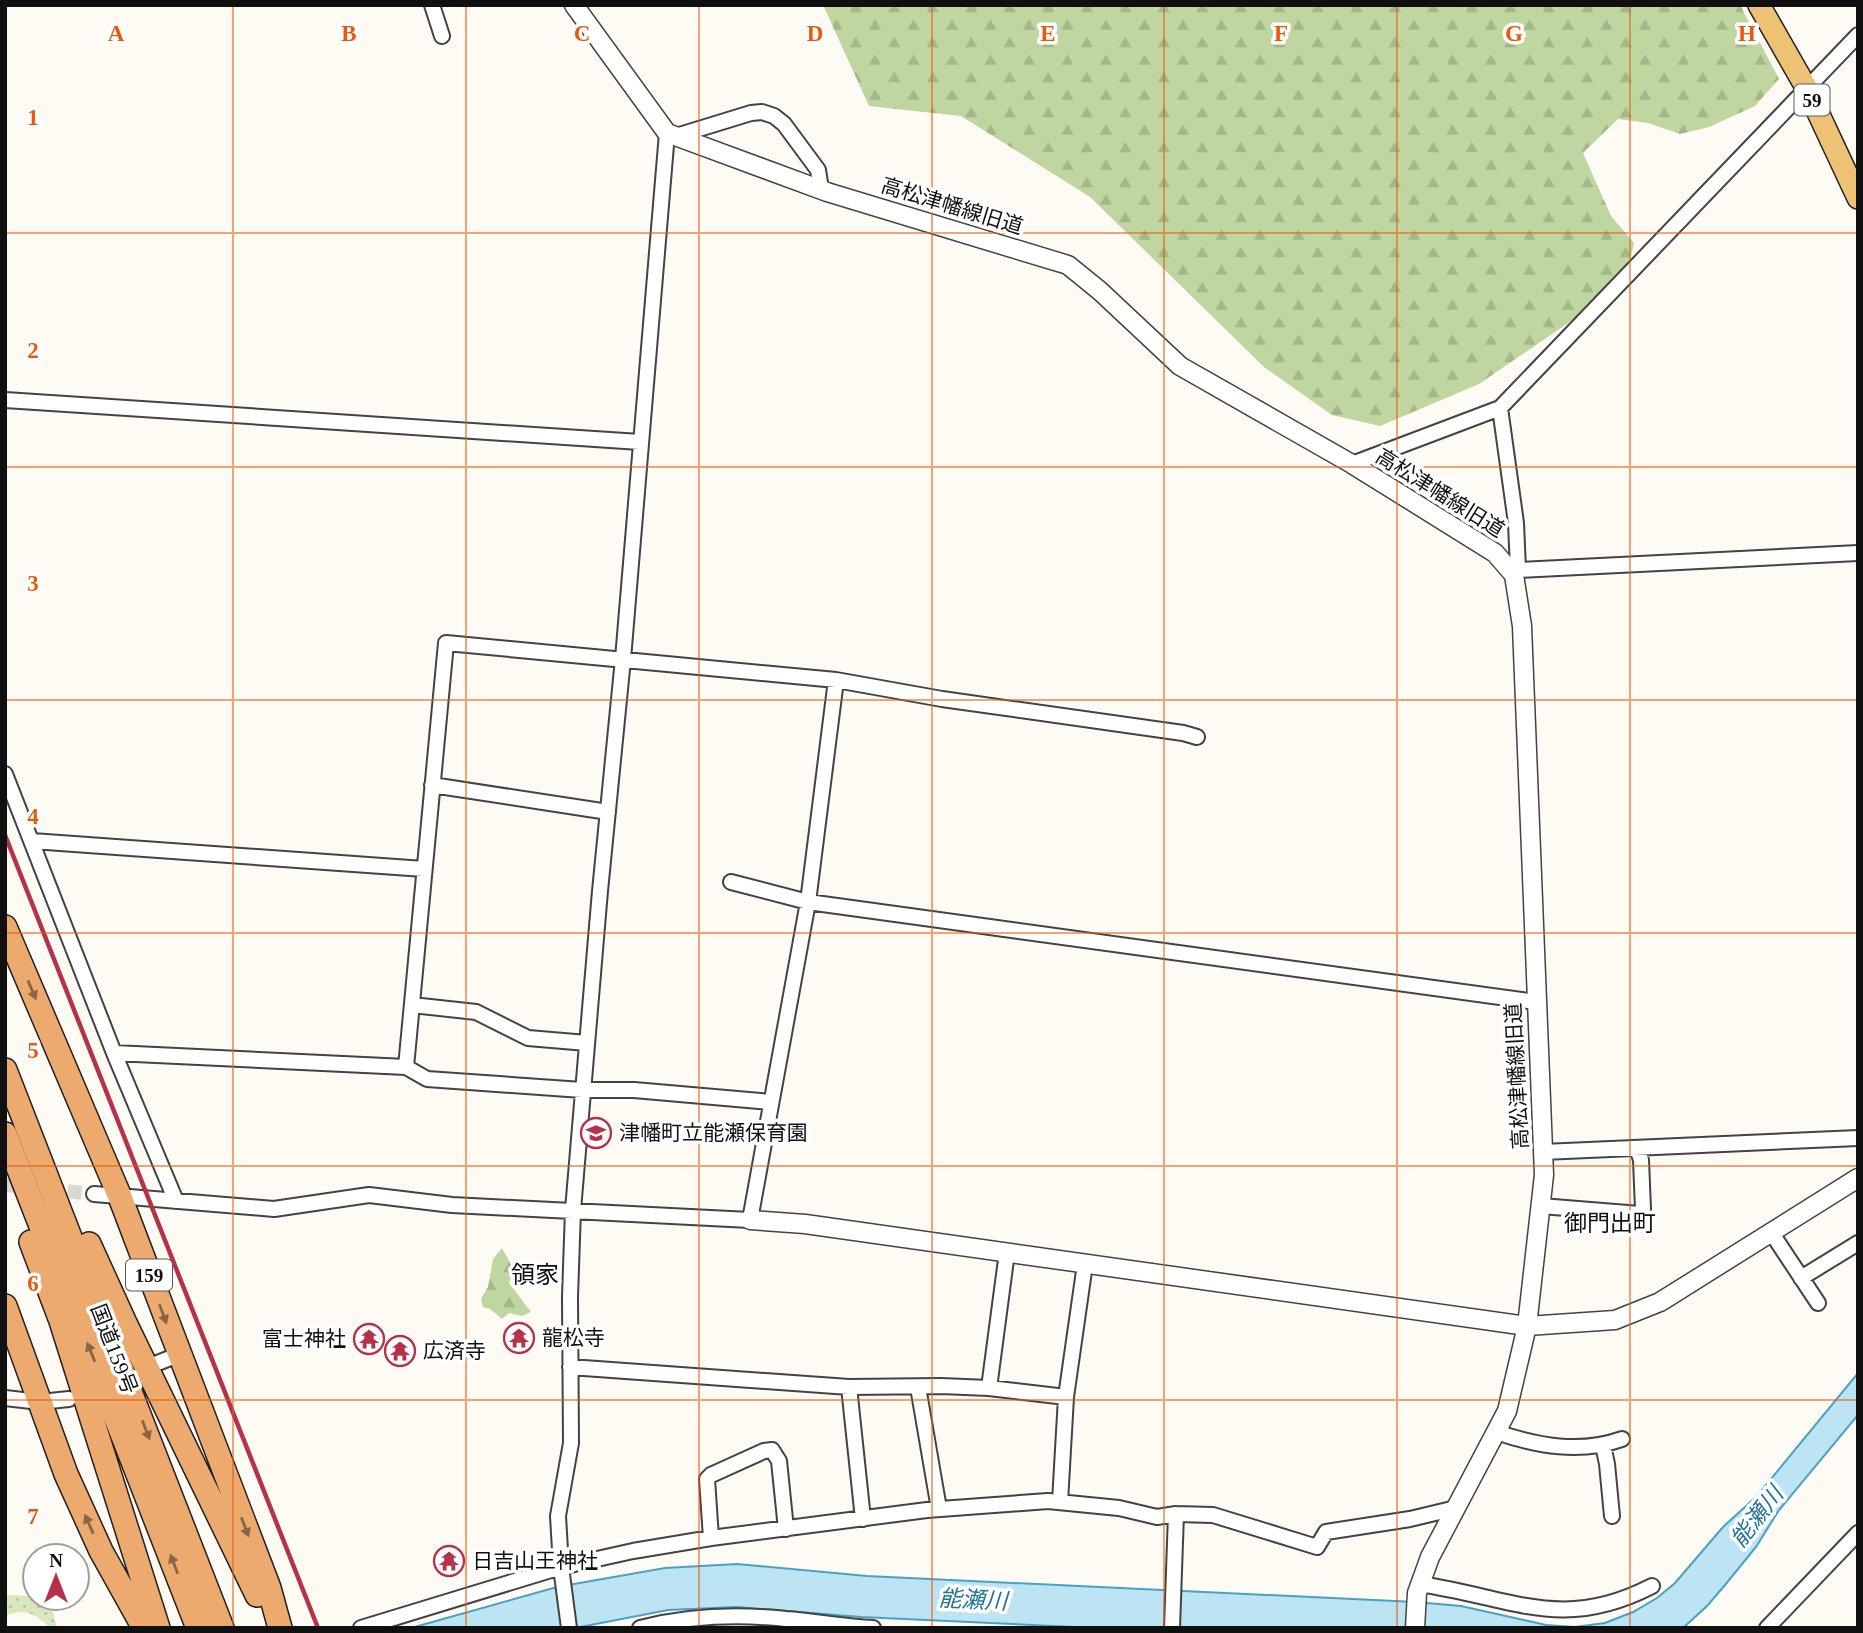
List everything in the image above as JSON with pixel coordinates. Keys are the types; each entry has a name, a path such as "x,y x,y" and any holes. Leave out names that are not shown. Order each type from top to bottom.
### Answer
{"highway":[{"name":"159","path":"5,927 120,1197 269,1588 277,1628"},
{"name":"国道159号","path":"5,1070 222,1628"},
{"name":"国道159号","path":"5,1133 198,1628"},
{"name":"159","path":"37,1150 54,1165 125,1323 277,1628"},
{"path":"5,1171 61,1321 158,1628"},
{"path":"5,1306 66,1474 101,1551 144,1628"}],"main road":[{"name":"59","path":"1759,5 1807,89 1858,198"}],"street":[{"path":"432,5 442,36"},
{"path":"569,1628 558,1516 571,1443 570,1297 573,1210 640,442 671,134 574,5"},
{"path":"1352,464 1500,408 1858,34"},
{"path":"671,134 751,113 762,112 774,116 785,124 818,170 821,189"},
{"name":"高松津幡線旧道","path":"671,134 821,189 1068,265 1100,290 1180,366 1352,464 1495,553 1516,572 1522,626 1544,1175 1527,1326 1507,1411 1430,1556 1418,1589 1415,1628"},
{"path":"5,400 640,442"},
{"path":"1500,408 1516,523 1516,572 1858,553"},
{"path":"406,1067 446,642 836,680 1197,737"},
{"path":"750,1220 808,902 836,680"},
{"path":"5,774 114,1053 176,1200"},
{"path":"432,785 608,812"},
{"path":"32,841 424,869"},
{"path":"731,882 808,902 1536,1002"},
{"path":"412,1005 476,1012 528,1038 587,1043"},
{"path":"114,1053 406,1067 427,1079 582,1090 634,1090 771,1102"},
{"path":"1544,1152 1858,1138"},
{"path":"1541,1206 1640,1214 1643,1209 1641,1160 1637,1148"},
{"path":"94,1194 274,1209 369,1195 452,1205 805,1224 1527,1326 1615,1321 1660,1302 1858,1178"},
{"path":"1771,1232 1818,1303"},
{"path":"1801,1278 1858,1243"},
{"path":"989,1388 1007,1252"},
{"path":"1060,1502 1066,1397 1085,1264"},
{"path":"155,1364 178,1355"},
{"path":"570,1367 849,1387 989,1388 1066,1397"},
{"path":"849,1387 863,1519"},
{"path":"918,1387 939,1509"},
{"path":"5,1398 40,1402 69,1399"},
{"path":"1496,1432 1521,1440 1558,1446 1603,1445 1622,1439"},
{"path":"1603,1445 1612,1516"},
{"path":"711,1538 707,1479 764,1451 772,1450 779,1461 786,1528"},
{"path":"361,1628 562,1573 633,1550 939,1509 1060,1502 1119,1508 1157,1517 1177,1514 1213,1515 1317,1547 1326,1532 1410,1519 1456,1508"},
{"path":"1172,1628 1177,1514"},
{"path":"1767,1628 1858,1533"},
{"path":"1418,1589 1438,1587 1513,1606 1552,1613 1579,1613 1604,1609 1629,1600 1652,1586"},
{"path":"640,1628 659,1623 717,1617 784,1618 873,1628"}],"green space":[{"path":"823,5 1740,5 1779,79 1755,106 1709,127 1680,134 1648,123 1618,119 1583,153 1611,216 1634,243 1629,265 1587,310 1479,384 1380,426 1332,415 1264,367 1090,197 961,116 869,106"},
{"path":"502,1248 514,1270 509,1283 531,1312 522,1316 509,1313 502,1319 483,1307 481,1299 488,1287 493,1259"},
{"path":"5,1595 21,1596 21,1612 5,1616"},
{"path":"24,1612 53,1612 57,1628 50,1628 30,1613"}],"water":[{"name":"能瀬川","path":"1858,1373 1858,1415 1779,1510 1756,1547 1725,1585 1683,1628 1097,1628 861,1617 736,1607 668,1610 575,1628 411,1628 557,1587 665,1568 737,1564 867,1576 1415,1602 1461,1606 1546,1625 1575,1627 1605,1623 1633,1612 1657,1598 1675,1583 1723,1527 1757,1496"}],"tunnel":[{"path":"5,1185 94,1194"}],"railway":[{"path":"5,835 318,1628"}],"place":[{"name":"津幡町立能瀬保育園","path":"596,1133"},
{"name":"龍松寺","path":"519,1338"},
{"name":"富士神社","path":"369,1339"},
{"name":"広済寺","path":"400,1351"},
{"name":"日吉山王神社","path":"449,1561"}],"district":[{"name":"御門出町","path":"1610,1223"},
{"name":"領家","path":"535,1275"}]}
